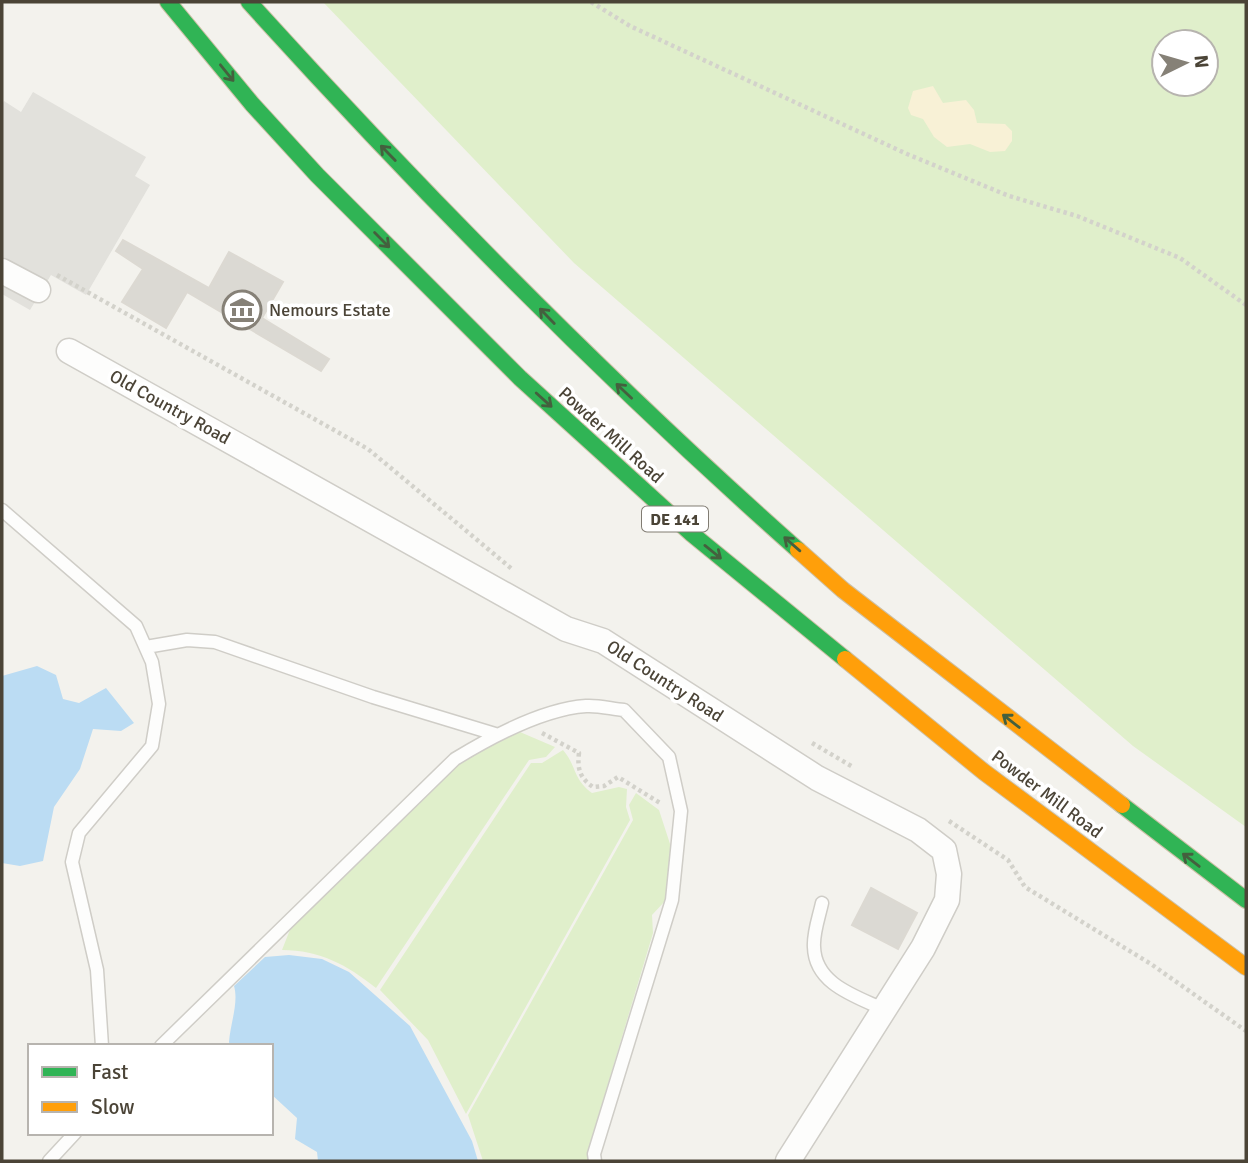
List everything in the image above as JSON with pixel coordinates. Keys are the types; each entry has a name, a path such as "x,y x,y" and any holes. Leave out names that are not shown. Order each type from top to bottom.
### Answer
{"highway":[{"name":"Powder Mill Road","path":"169,2 317,175 510,369 691,534 984,772 1246,967"},
{"name":"Powder Mill Road","path":"249,2 369,134 568,337 728,488 843,590 1246,900"},
{"path":"148,4 211,53"}],"street":[{"path":"2,271 38,289"},
{"name":"Old Country Road","path":"69,351 566,629 603,641 817,778 918,830 943,850 949,874 947,900 923,948 788,1161"}],"lane":[{"path":"2,510 136,626 146,646 159,704 152,746 79,833 72,862 97,970 102,1044"},
{"path":"146,646 187,640 215,642 373,697 495,734"},
{"path":"164,1044 454,760 495,734 518,725 585,706 624,710 669,757 681,811 671,900 598,1141 595,1161"},
{"path":"822,903 814,947 820,971 836,987 883,1009"},
{"path":"49,1161 73,1135"}],"path":[{"path":"591,2 630,26 907,154 1009,196 1077,216 1180,258 1246,305"},
{"path":"518,725 544,734 579,753 578,767 584,781 593,788 604,786 618,777 664,805 679,825"}],"green space":[{"path":"323,2 1246,2 1246,827 1133,746 574,263"},
{"path":"520,732 555,747 546,757 529,760 376,988 332,960 309,953 282,950 293,922 458,762 495,740"},
{"path":"563,750 581,782 592,793 619,787 627,789 626,807 630,820 466,1114 428,1040 380,990 531,763 542,763"},
{"path":"636,793 659,810 671,847 666,900 652,915 653,933 588,1151 589,1161 483,1161 468,1115 633,820 629,805"}],"sand":[{"path":"933,86 943,103 966,100 974,110 977,123 1005,124 1012,131 1012,141 1005,151 990,152 970,144 947,147 934,137 923,119 911,115 908,108 913,91"}],"shaded area":[{"path":"33,92 146,157 135,176 150,185 86,295 51,275 30,310 2,294 2,105 4,101 21,112"}],"water":[{"path":"37,666 56,675 63,699 79,703 106,688 134,723 121,731 93,729 80,769 54,807 43,861 20,866 2,863 2,676"},
{"path":"289,955 322,959 349,972 410,1026 472,1141 478,1161 318,1161 317,1152 295,1139 297,1118 273,1096 273,1044 229,1042 235,1006 234,986 265,957"}],"building":[{"name":"Nemours Estate","path":"123,240 209,288 229,252 283,282 262,318 329,359 321,371 187,292 166,328 122,302 143,269 116,251"},
{"path":"871,888 917,913 898,949 852,925"}],"traffic: fast":[{"path":"168,2 252,104 317,175 520,378 692,534 845,659"},
{"path":"249,2 516,284 655,419 798,550"},
{"path":"1122,805 1246,900"}],"traffic: slow":[{"path":"798,550 843,590 1122,805"},
{"path":"845,659 984,772 1246,967"}],"place":[{"name":"Nemours Estate","path":"242,310"}]}
